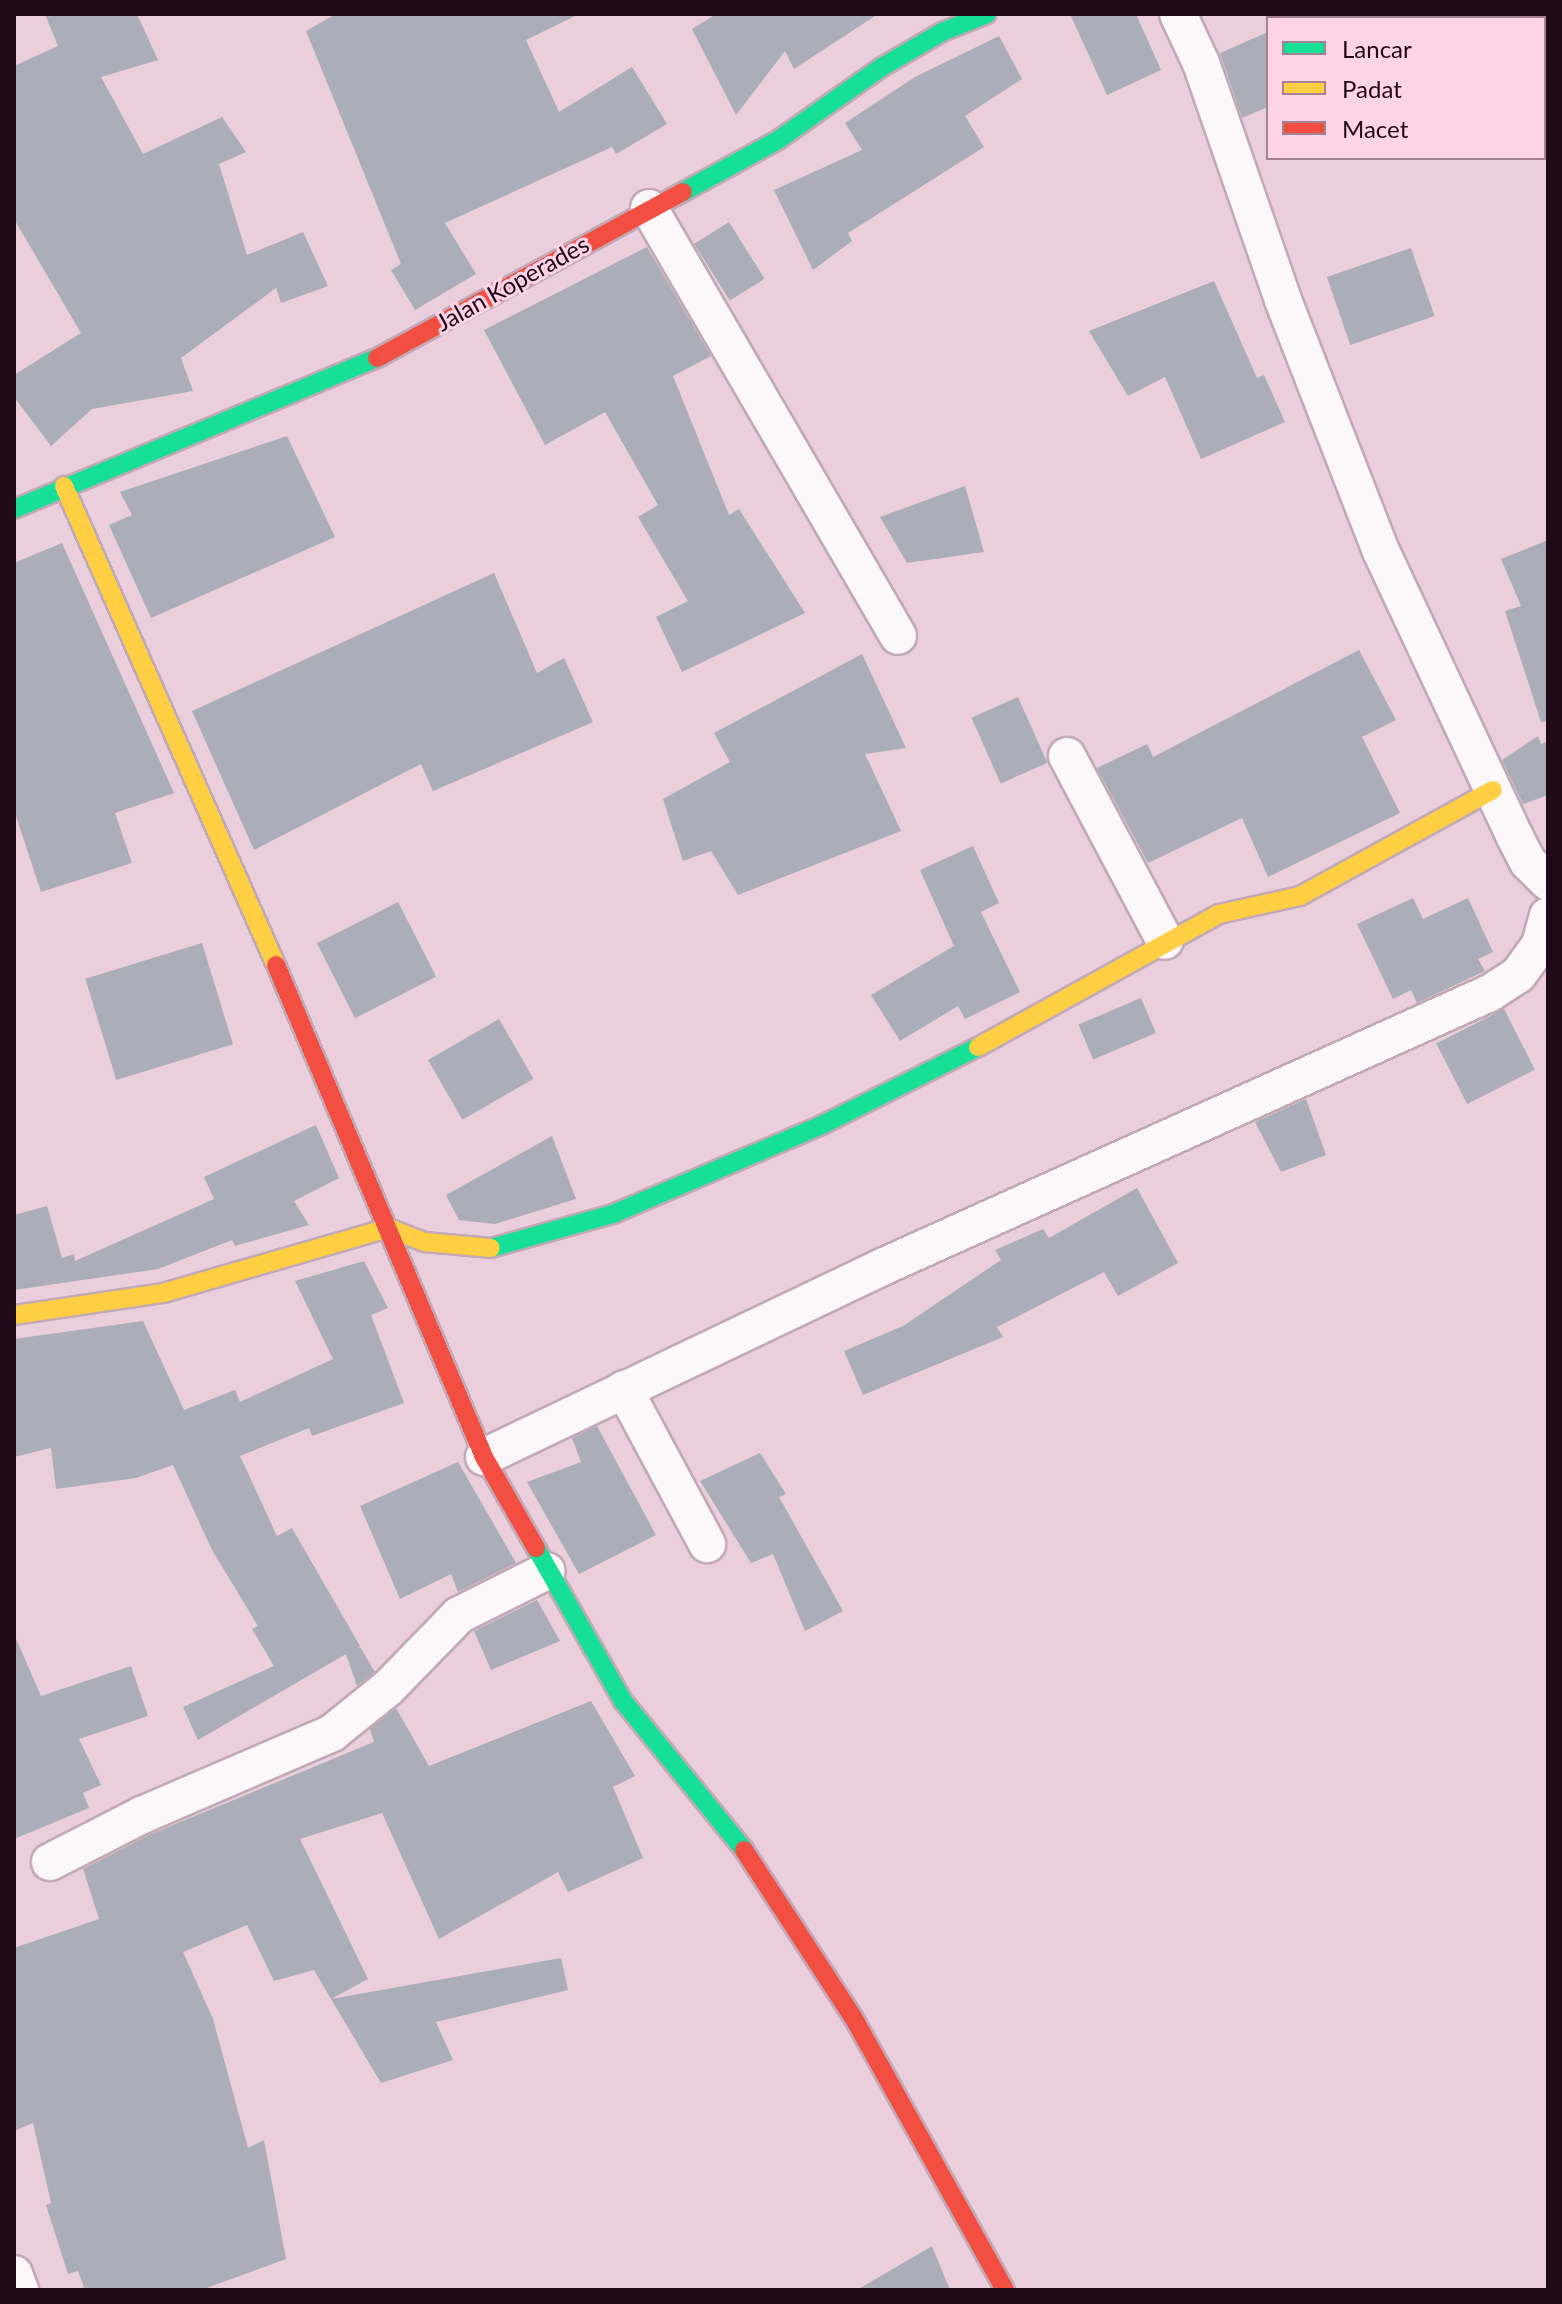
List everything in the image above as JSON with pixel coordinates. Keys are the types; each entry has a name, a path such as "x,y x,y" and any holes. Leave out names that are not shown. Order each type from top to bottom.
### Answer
{"street":[{"name":"Jalan Koperades","path":"14,509 383,356 778,140 930,39 987,14"},
{"path":"1178,14 1201,63 1283,300 1380,549 1528,862 1548,882"},
{"path":"649,208 898,636"},
{"path":"64,486 388,1228 484,1457 623,1701 767,1878 853,2017 1005,2290"},
{"path":"1067,756 1165,941"},
{"path":"14,1315 163,1293 388,1228 425,1242 498,1249 613,1214 822,1125 951,1062 1165,941 1228,910 1300,896 1493,790"},
{"path":"484,1457 624,1389 1490,993 1526,965 1540,945 1548,916"},
{"path":"624,1389 707,1544"},
{"path":"50,1862 142,1815 332,1733 388,1688 459,1615 547,1571"},
{"path":"14,2274 20,2290"}],"building":[{"path":"45,14 137,14 158,60 101,77 143,154 222,117 246,152 219,164 247,255 303,232 328,286 281,303 276,288 181,358 193,391 92,409 51,446 14,397 14,375 81,333 14,219 14,66 58,46"},
{"path":"336,14 579,14 526,40 559,112 632,67 667,124 616,154 612,147 445,223 476,274 415,310 391,270 401,264 306,31"},
{"path":"716,14 878,14 794,69 785,51 736,115 692,29"},
{"path":"1070,14 1136,14 1161,70 1107,95"},
{"path":"1266,33 1266,108 1242,118 1220,53"},
{"path":"999,36 1022,79 965,116 984,147 848,233 852,241 813,270 774,190 862,150 845,123 915,77"},
{"path":"729,222 765,279 730,301 694,244"},
{"path":"647,247 711,356 673,376 729,515 739,509 805,613 682,672 656,617 688,601 638,517 658,505 605,412 545,445 484,330"},
{"path":"1411,248 1434,316 1350,345 1327,277"},
{"path":"1214,281 1257,378 1264,375 1285,422 1201,459 1165,377 1128,396 1089,331"},
{"path":"287,436 335,537 151,618 109,525 132,515 120,492"},
{"path":"965,486 984,552 907,563 880,517"},
{"path":"1548,540 1548,721 1541,722 1505,611 1521,606 1501,559"},
{"path":"62,543 174,793 115,813 132,863 41,892 14,810 14,563"},
{"path":"494,573 537,673 564,658 593,722 433,791 421,764 254,850 192,711"},
{"path":"1359,650 1396,720 1362,737 1400,813 1268,877 1242,818 1148,863 1097,768 1147,744 1153,757"},
{"path":"862,654 906,748 865,754 901,831 738,895 711,851 683,861 663,799 730,762 714,733"},
{"path":"1018,697 1047,763 1001,784 971,718"},
{"path":"1538,736 1541,744 1548,741 1548,795 1523,804 1502,760"},
{"path":"973,846 999,903 981,912 1020,992 965,1019 958,1006 900,1041 871,995 954,946 920,870"},
{"path":"1413,898 1423,919 1468,898 1493,952 1478,959 1485,971 1417,1003 1411,990 1393,999 1357,924"},
{"path":"398,902 436,977 355,1018 317,943"},
{"path":"202,943 233,1044 116,1080 85,979"},
{"path":"1141,998 1156,1033 1093,1060 1078,1025"},
{"path":"1504,1009 1535,1070 1467,1104 1436,1044"},
{"path":"499,1019 534,1079 462,1120 428,1060"},
{"path":"1306,1099 1326,1155 1281,1172 1255,1122"},
{"path":"316,1125 339,1178 294,1201 309,1225 235,1246 232,1240 158,1269 14,1290 14,1215 47,1206 62,1258 74,1254 75,1261 214,1199 204,1177"},
{"path":"552,1136 576,1199 495,1224 459,1220 446,1195"},
{"path":"1137,1188 1178,1263 1118,1296 1104,1272 997,1327 1003,1337 863,1395 844,1351 903,1326 1001,1260 995,1250 1043,1229 1049,1238"},
{"path":"364,1261 388,1308 371,1315 404,1403 312,1436 309,1428 240,1456 277,1536 292,1528 360,1646 355,1650 360,1647 375,1672 357,1686 346,1654 198,1740 183,1707 274,1666 252,1629 258,1626 212,1550 173,1465 136,1478 56,1489 51,1448 14,1457 14,1339 143,1321 184,1410 235,1390 240,1402 333,1359 295,1281"},
{"path":"597,1426 656,1535 579,1574 527,1482 581,1462 572,1438"},
{"path":"760,1453 786,1494 779,1497 843,1611 805,1631 773,1554 751,1563 700,1481"},
{"path":"458,1462 516,1563 458,1592 451,1574 400,1599 360,1506"},
{"path":"537,1600 560,1641 491,1670 474,1631"},
{"path":"14,1634 41,1696 131,1666 148,1716 79,1739 101,1785 83,1793 89,1808 14,1839"},
{"path":"591,1701 635,1776 613,1787 643,1858 568,1892 558,1872 439,1939 382,1813 300,1839 368,1979 331,1999 314,1970 274,1981 247,1925 183,1952 213,2019 248,2148 264,2140 286,2259 201,2290 85,2290 78,2271 68,2274 46,2205 51,2203 33,2123 14,2131 14,1948 99,1919 83,1869 151,1834 374,1742 370,1729 396,1708 429,1766"},
{"path":"561,1958 568,1990 436,2022 453,2060 381,2083 331,1999"},
{"path":"932,2246 950,2290 857,2290"}],"traffic: fast":[{"path":"683,192 778,140 882,67 942,32 987,14"},
{"path":"14,509 377,358"},
{"path":"491,1248 613,1214 822,1125 978,1047"},
{"path":"536,1548 623,1701 744,1850"}],"traffic: slow":[{"path":"64,486 276,965"},
{"path":"978,1047 1219,914 1300,896 1493,790"},
{"path":"14,1315 163,1293 388,1228 425,1242 491,1248"}],"traffic: jam":[{"path":"377,358 683,192"},
{"path":"276,965 484,1457 536,1548"},
{"path":"744,1850 853,2017 1005,2290"}]}
